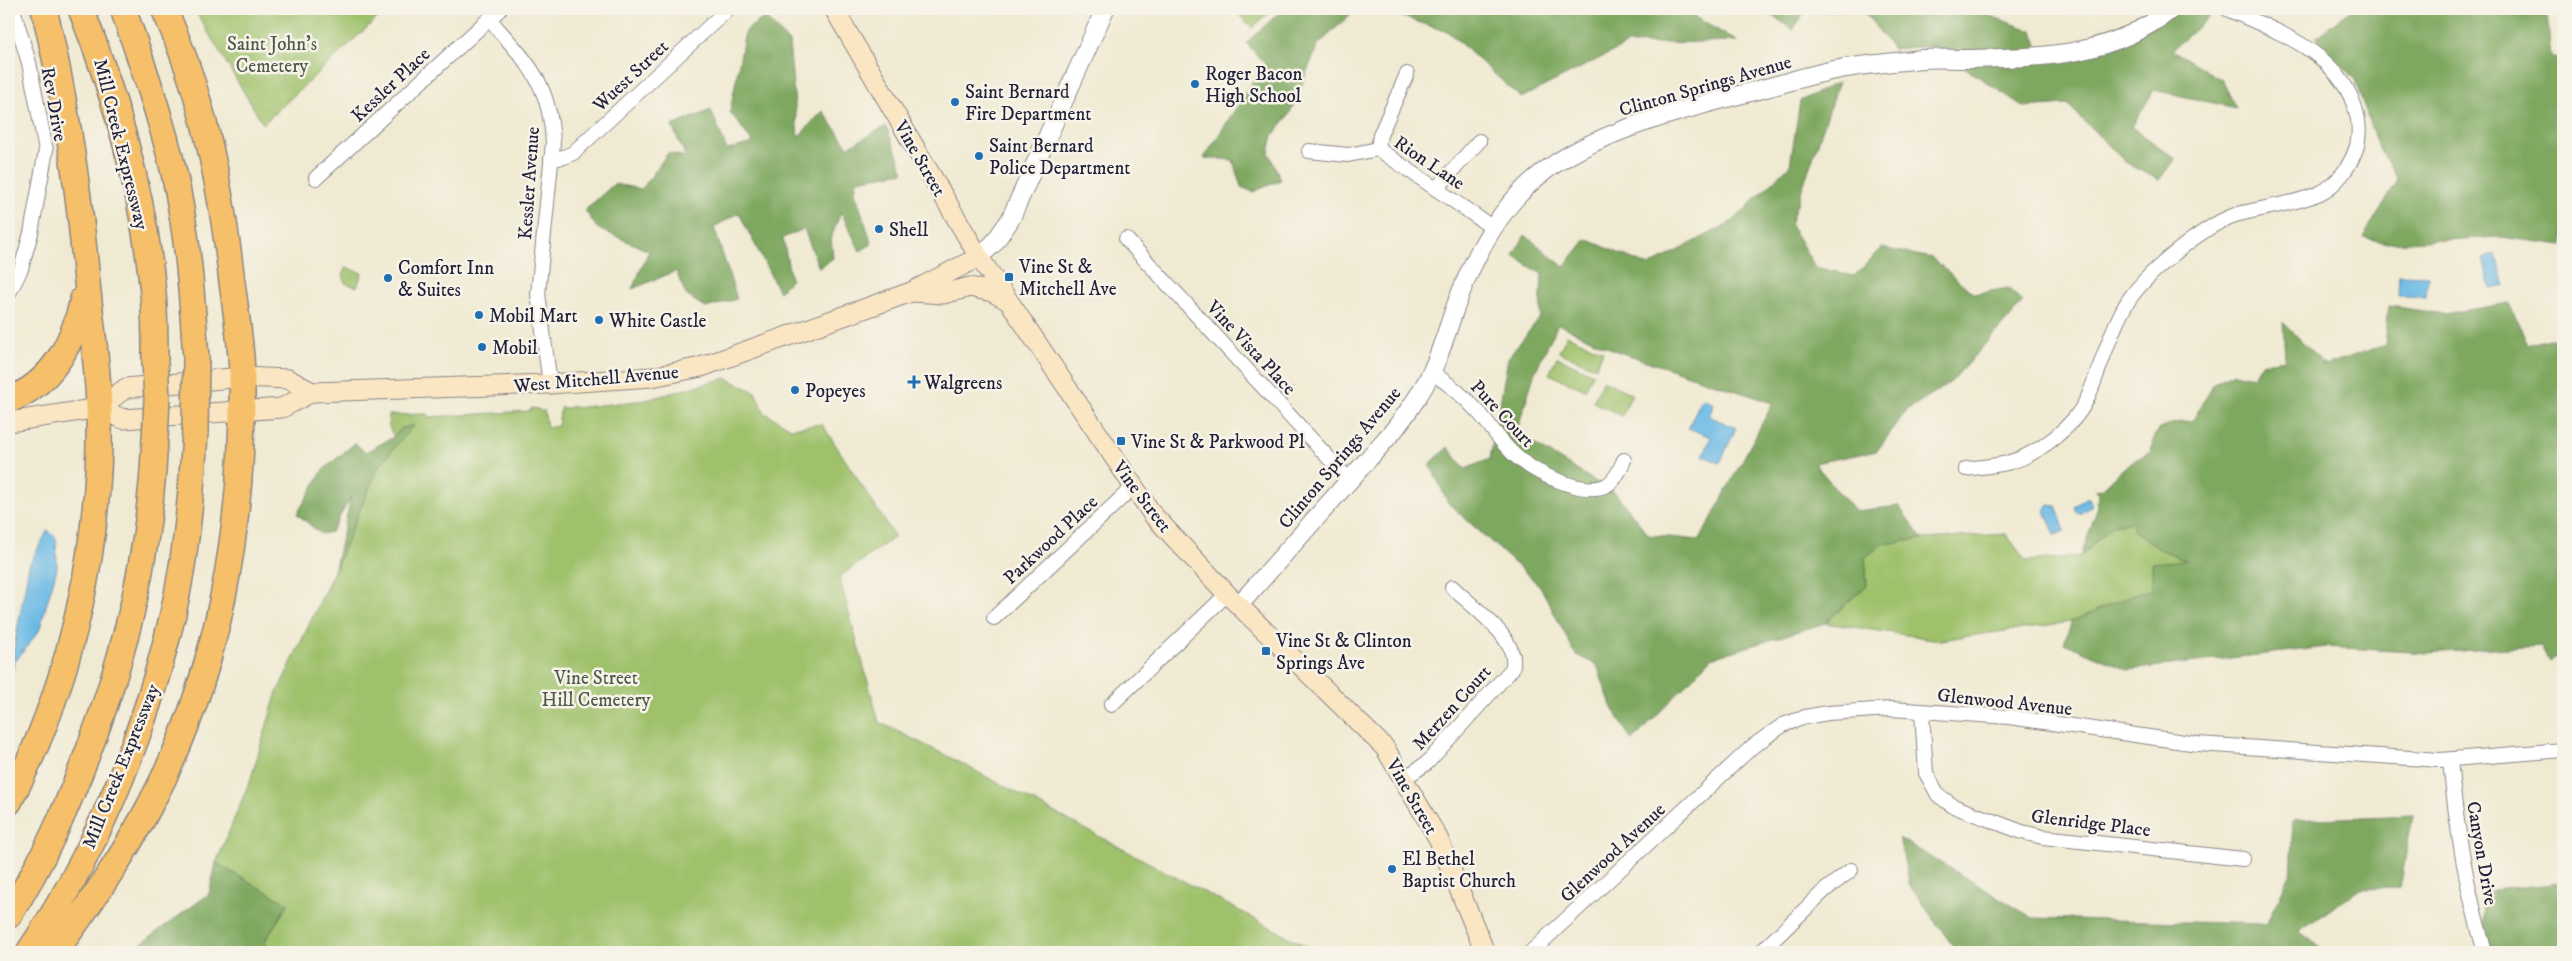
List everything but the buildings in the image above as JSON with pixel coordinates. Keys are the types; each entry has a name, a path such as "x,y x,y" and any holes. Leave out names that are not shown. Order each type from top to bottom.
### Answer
{"highway":[{"path":"9,802 40,737 60,684 74,628 96,502 99,408 82,228 67,114 44,9"},
{"name":"Mill Creek Expressway","path":"9,915 48,848 67,810 121,660 136,595 152,488 157,399 153,294 134,176 101,60 81,9"},
{"name":"Mill Creek Expressway","path":"29,952 79,869 100,825 137,734 167,638 187,537 195,432 196,359 191,276 174,174 160,120 123,9"},
{"path":"55,952 112,870 151,804 177,748 196,697 216,628 229,569 238,509 242,377 222,198 210,142 193,83 164,9"},
{"path":"9,400 37,385 67,349 78,322 87,282"}],"main road":[{"name":"Vine Street","path":"834,9 979,257 1153,515 1233,599 1375,736 1394,761 1438,838 1485,952"},
{"name":"West Mitchell Avenue","path":"99,408 123,419 282,408 312,392 550,384 652,377 701,367 911,292 979,257"},
{"path":"911,292 943,294 970,287 992,292 1007,300"},
{"path":"9,422 99,408 126,388 242,377 288,378 312,392"}],"street":[{"name":"Rev Drive","path":"9,293 21,269 31,233 46,150 29,63 13,9"},
{"path":"489,19 500,9"},
{"name":"Wuest Street","path":"552,158 564,157 573,153 728,9"},
{"path":"979,257 994,243 1010,220 1105,9"},
{"name":"Clinton Springs Avenue","path":"1233,599 1350,480 1394,430 1431,372 1463,286 1493,228 1527,186 1578,150 1659,118 1844,68 1925,59 2040,56 2102,47 2150,25 2172,9"},
{"path":"1966,469 2008,462 2032,452 2053,438 2071,421 2087,400 2124,307 2134,291 2193,238 2221,220 2306,198 2320,192 2337,180 2347,168 2356,147 2359,124 2352,99 2336,73 2325,61 2300,43 2227,9"},
{"name":"Kessler Avenue","path":"489,19 533,69 540,82 552,122 552,158 538,294 550,384"},
{"name":"Kessler Place","path":"316,178 489,19"},
{"path":"1378,149 1380,135 1407,74"},
{"path":"1436,189 1479,141"},
{"name":"Rion Lane","path":"1309,151 1348,155 1378,149 1493,228"},
{"name":"Vine Vista Place","path":"1126,239 1350,480"},
{"name":"Pure Court","path":"1431,372 1463,397 1516,457 1543,474 1584,487 1594,488 1607,485 1618,474 1624,460"},
{"name":"Parkwood Place","path":"994,618 1133,487"},
{"name":"Merzen Court","path":"1403,779 1427,762 1513,665 1513,656 1506,638 1452,588"},
{"path":"1111,705 1233,599"},
{"name":"Glenwood Avenue","path":"1531,952 1753,746 1783,724 1828,713 1891,709 2009,717 2198,744 2450,760 2563,750"},
{"name":"Glenridge Place","path":"1922,712 1926,772 1938,796 1953,806 2022,832 2043,837 2243,859"},
{"name":"Canyon Drive","path":"2450,760 2455,821 2463,863 2486,952"},
{"path":"1761,952 1824,891 1851,870"}],"green space":[{"name":"Saint John’s Cemetery","path":"194,9 387,9 263,124"},
{"path":"1233,9 1273,9 1252,28"},
{"path":"1283,9 1356,9 1318,45 1289,115 1273,135 1269,153 1281,180 1253,192 1241,187 1233,160 1204,158 1265,63 1246,43"},
{"path":"1379,9 1685,9 1686,12 1737,41 1628,44 1521,98 1448,32"},
{"path":"1763,9 1862,9 1805,12 1793,30"},
{"path":"1862,9 1917,9 1920,11 1971,9 2033,31 2040,56 2076,52 2172,9 2203,9 2209,17 2172,50 2222,80 2236,108 2154,90 2132,127 2176,159 2159,180 2125,162 2067,104 2024,107 1932,46 1893,49"},
{"path":"2353,9 2560,9 2547,13 2551,58 2563,58 2563,245 2499,237 2387,243 2363,237 2398,180 2375,139 2355,80 2316,37"},
{"path":"765,17 789,42 798,137 823,111 848,147 886,126 904,172 857,180 855,192 872,244 860,251 841,212 831,238 833,258 819,268 804,229 783,238 791,280 779,292 739,213 714,227 737,299 706,308 686,295 676,271 632,289 649,251 597,228 585,210 614,184 642,189 668,153 686,157 672,126 711,110 727,150 753,143 730,112 745,31"},
{"path":"1839,82 1790,224 1815,267 1854,276 1882,248 1932,258 1974,294 2008,288 2023,302 1951,382 1907,410 1877,451 1814,463 1855,511 1899,506 1922,539 1883,544 1865,557 1867,585 1825,623 1712,658 1632,741 1611,706 1597,665 1576,655 1540,586 1448,503 1430,464 1448,447 1465,469 1490,459 1508,358 1540,317 1542,274 1513,256 1525,235 1564,267 1586,239 1649,266 1733,221 1790,165 1800,101","holes":["1558,324 1616,351 1773,403 1700,540 1649,535 1616,494 1516,433 1535,372"]},
{"path":"346,267 362,273 357,287 345,283 343,273"},
{"path":"2509,303 2528,345 2563,335 2563,651 2549,662 2541,646 2427,653 2327,647 2127,670 2064,643 2072,621 2137,593 2152,590 2152,563 2186,560 2162,550 2133,530 2133,522 2113,525 2081,556 2097,509 2098,492 2095,490 2102,489 2129,463 2151,452 2155,435 2159,430 2170,424 2193,420 2214,383 2234,373 2254,377 2262,363 2285,360 2283,322 2325,365 2385,345 2389,306 2445,314"},
{"path":"1567,335 1603,351 1596,368 1559,352"},
{"path":"1557,357 1593,374 1585,390 1549,374"},
{"name":"Vine Street Hill Cemetery","path":"726,378 755,392 765,413 791,428 822,424 895,537 839,577 879,722 957,761 1317,952 268,952 265,941 288,904 216,863 251,778 276,695 336,567 378,467 413,426 402,428 394,437 389,427 389,415 427,414 428,417 530,411 532,408 542,412 544,410 547,428 558,426 561,407 563,409 574,406 574,408 646,400"},
{"path":"1603,380 1632,394 1622,416 1593,402"},
{"path":"414,425 378,467 334,572 351,497 331,532 321,534 297,514 323,470 355,443 365,452 394,437 402,428"},
{"path":"2133,522 2162,550 2188,560 2153,590 2137,593 2071,622 1940,640 1825,623 1867,585 1865,557 1883,544 1922,539 2006,534 2026,561 2081,556 2113,525"},
{"path":"2413,815 2400,888 2360,889 2299,931 2326,952 1957,952 1910,886 1899,838 2033,918 2266,924 2290,875 2293,820"},
{"path":"216,863 288,904 265,941 268,952 129,952 209,894"},
{"path":"2563,883 2563,952 2495,952 2484,933 2483,891"}],"water":[{"path":"2495,254 2505,286 2491,289 2483,258"},
{"path":"2399,275 2428,276 2426,297 2398,296"},
{"path":"1702,398 1714,403 1709,416 1736,428 1720,463 1703,456 1711,437 1688,428"},
{"path":"2089,498 2092,505 2081,513 2077,513 2075,506"},
{"path":"2049,505 2056,506 2065,531 2055,535 2045,511"},
{"path":"48,530 56,538 57,568 39,631 17,659 12,659 29,565"}],"waterway":[{"path":"9,680 15,659"}],"place":[{"name":"Roger Bacon High School","path":"1195,84"},
{"name":"Saint Bernard Fire Department","path":"955,102"},
{"name":"Saint Bernard Police Department","path":"979,156"},
{"name":"Shell","path":"879,229"},
{"name":"Vine St & Mitchell Ave","path":"1009,277"},
{"name":"Comfort Inn & Suites","path":"388,278"},
{"name":"Mobil Mart","path":"479,315"},
{"name":"White Castle","path":"599,320"},
{"name":"Mobil","path":"482,347"},
{"name":"Walgreens","path":"914,382"},
{"name":"Popeyes","path":"795,390"},
{"name":"Vine St & Parkwood Pl","path":"1121,441"},
{"name":"Vine St & Clinton Springs Ave","path":"1266,651"},
{"name":"El Bethel Baptist Church","path":"1392,869"}]}
